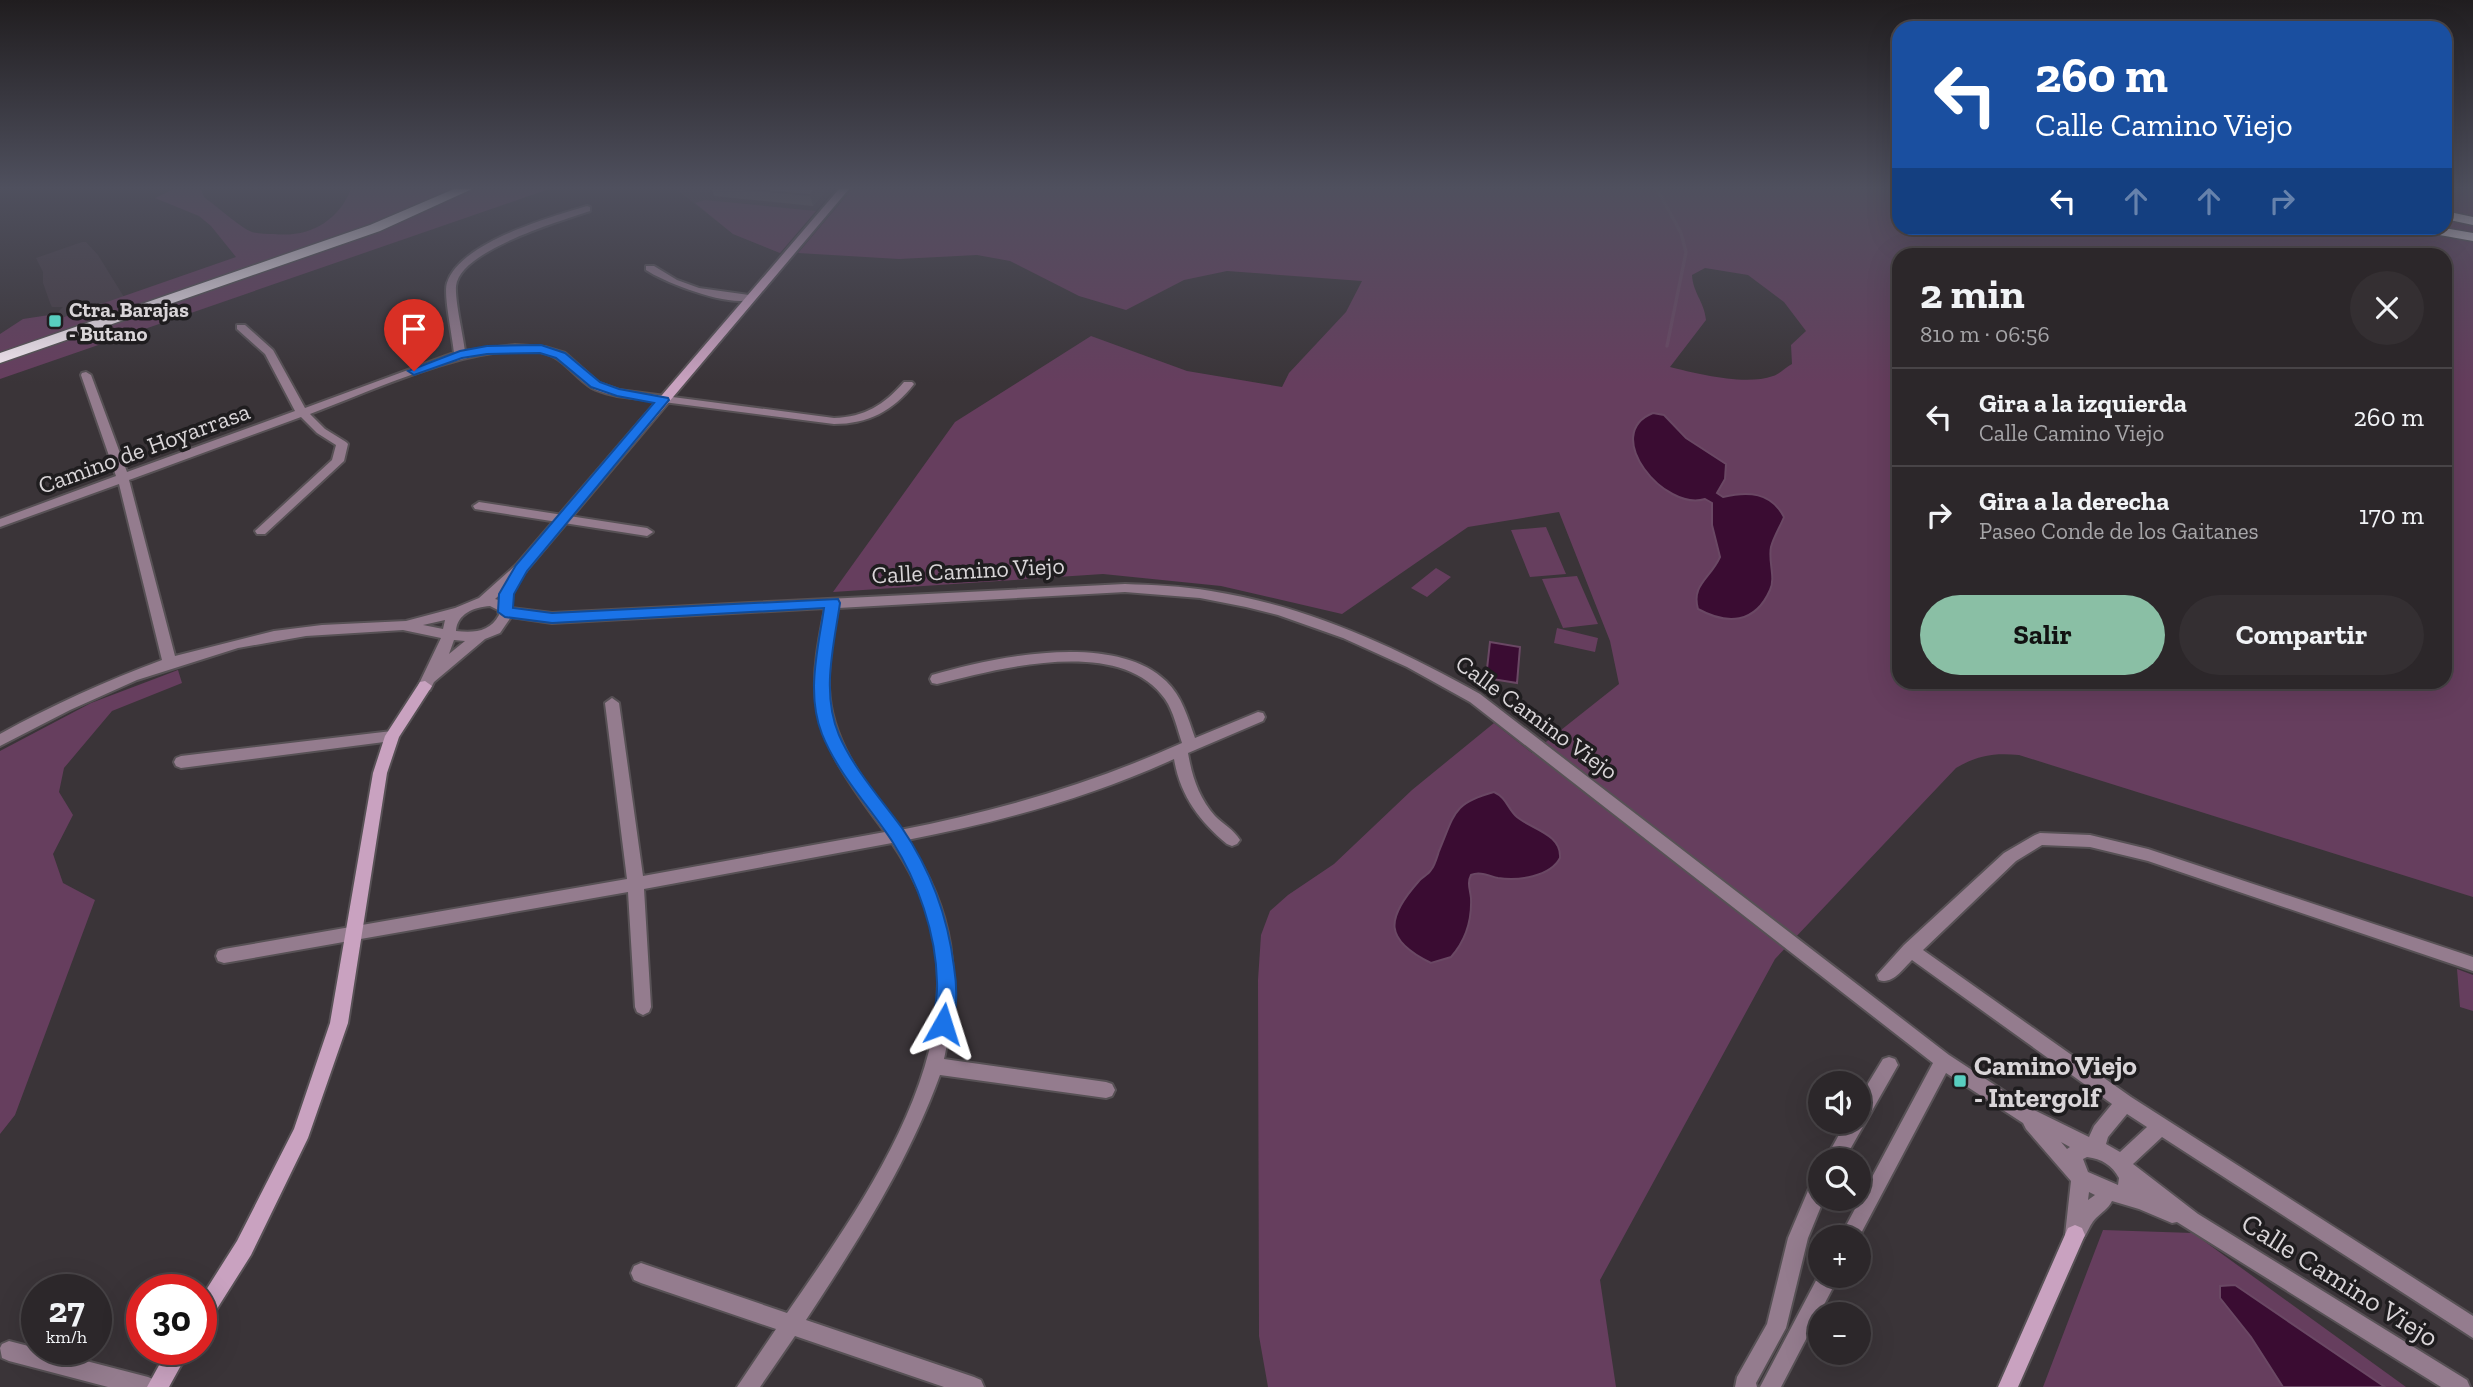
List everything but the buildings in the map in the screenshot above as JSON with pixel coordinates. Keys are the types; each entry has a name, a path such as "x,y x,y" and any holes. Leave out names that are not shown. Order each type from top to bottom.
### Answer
{"highway":[{"path":"0,349 277,254"},
{"path":"0,358 302,254"}],"street":[{"path":"460,355 451,285 453,276 463,264 478,254"},
{"path":"0,741 85,696 170,663 276,636 403,625 483,602 521,569 788,254"},
{"path":"650,268 670,282 687,288 749,298"},
{"path":"241,327 269,352 301,411 321,431 342,444 338,461 261,531"},
{"name":"Camino de Hoyarrasa","path":"0,523 460,355 515,348 541,349 561,355 595,385 617,393 834,421 872,417 886,409 908,384"},
{"path":"86,375 123,478 170,663"},
{"path":"479,506 647,532"},
{"path":"425,686 454,657 505,620 507,594 521,569"},
{"name":"Calle Camino Viejo","path":"487,634 552,618 1125,588 1210,595 1284,612 1356,636 1417,664 1475,698 1943,1061 2024,1114 2122,1166 2191,1221 2460,1387"},
{"name":"Calle Camino Viejo","path":"483,602 494,602 505,610 552,618"},
{"path":"747,1387 792,1325 887,1177 922,1107 936,1066 947,983 941,939 922,878 898,836 848,767 830,733 822,701 822,673 832,603"},
{"path":"217,1291 244,1248 302,1132 339,1023 380,773 392,736 425,686 451,634 450,623 459,611"},
{"path":"403,625 465,639 487,634"},
{"path":"937,679 1043,656 1082,656 1138,669 1165,689 1177,706 1185,748 1188,786 1207,820 1232,840"},
{"path":"612,703 636,884 643,1007"},
{"path":"224,956 636,884 1001,815 1113,781 1258,717"},
{"path":"181,762 392,736"},
{"path":"1885,975 2010,857 2040,839 2090,841 2148,855 2473,964"},
{"path":"1910,950 2125,1103 2473,1328"},
{"path":"1855,1225 1943,1061"},
{"path":"1871,1096 1889,1065"},
{"path":"936,1066 1106,1090"},
{"path":"2075,1235 2078,1175 2073,1162 2075,1153 2092,1148 2100,1132 2125,1103"},
{"name":"Calle Camino Viejo","path":"2024,1114 2078,1175 2113,1192 2191,1221"},
{"path":"2008,1387 2087,1213 2113,1192 2126,1190 2128,1179 2122,1166 2161,1126"},
{"path":"1747,1387 1744,1384 1776,1328 1798,1238 1809,1211"},
{"path":"641,1273 974,1387"},
{"path":"1770,1387 1823,1288"},
{"path":"9,1351 148,1387"},
{"path":"156,1387 170,1365"}],"shaded area":[{"path":"48,254 97,254 124,297 57,319 56,314 63,307 52,307 43,283 43,272 36,258"},
{"path":"233,254 362,254 0,379 0,334 23,319 56,314 58,319 236,257"},
{"path":"810,254 1892,254 1892,689 2452,689 2452,254 2473,254 2473,897 2019,755 1994,755 1972,760 1956,768 1775,959 1600,1280 1616,1387 1268,1387 1259,1336 1258,980 1261,935 1270,911 1288,895 1334,864 1412,790 1494,723 1532,753 1619,684 1610,641 1559,512 1468,527 1342,614 1221,586 1103,574 833,592 955,422 1091,336 1187,371 1282,387 1289,373 1346,312 1362,281 1227,271 1184,280 1126,310 1079,296 1010,261 977,255 899,259","holes":["1705,268 1748,275 1784,302 1806,331 1791,345 1792,364 1773,376 1749,380 1722,378 1670,367 1706,320 1692,275"]},
{"path":"1653,413 1664,415 1686,438 1726,464 1725,479 1717,493 1723,497 1758,495 1772,502 1784,517 1771,547 1772,585 1757,610 1748,615 1730,619 1719,618 1698,609 1699,588 1720,557 1712,525 1712,503 1705,499 1689,500 1673,494 1657,483 1644,469 1636,453 1633,437 1638,423"},
{"path":"1546,527 1566,574 1530,577 1511,530"},
{"path":"1436,568 1451,577 1427,597 1411,588"},
{"path":"1577,576 1598,624 1563,628 1542,579"},
{"path":"1557,628 1598,638 1595,652 1554,643"},
{"path":"1490,642 1520,647 1517,683 1486,678"},
{"path":"178,670 182,683 112,711 64,768 59,792 73,815 53,854 63,883 95,900 15,1115 0,1134 0,751 91,703"},
{"path":"1494,792 1502,797 1517,817 1556,843 1560,858 1549,870 1524,878 1471,875 1470,915 1464,937 1451,957 1431,963 1405,946 1398,937 1395,918 1408,894 1432,868 1457,811 1470,801"},
{"path":"2457,969 2473,975 2473,1011 2460,1007"},
{"path":"2103,1230 2193,1233 2406,1387 2043,1387"},
{"path":"2235,1285 2385,1387 2283,1387 2251,1337 2220,1298 2220,1286"}],"waterway":[{"path":"1667,346 1686,254"}],"place":[{"name":"Ctra. Barajas - Butano","path":"55,321"},
{"name":"Camino Viejo - Intergolf","path":"1960,1081"}],"route":[{"path":"414,371 460,355 487,350 541,349 561,355 595,385 617,393 663,400 521,569 504,601 505,612 552,618 832,603 822,673 822,701 830,733 848,767 898,836 922,878 941,939 947,983 943,1024"}]}
